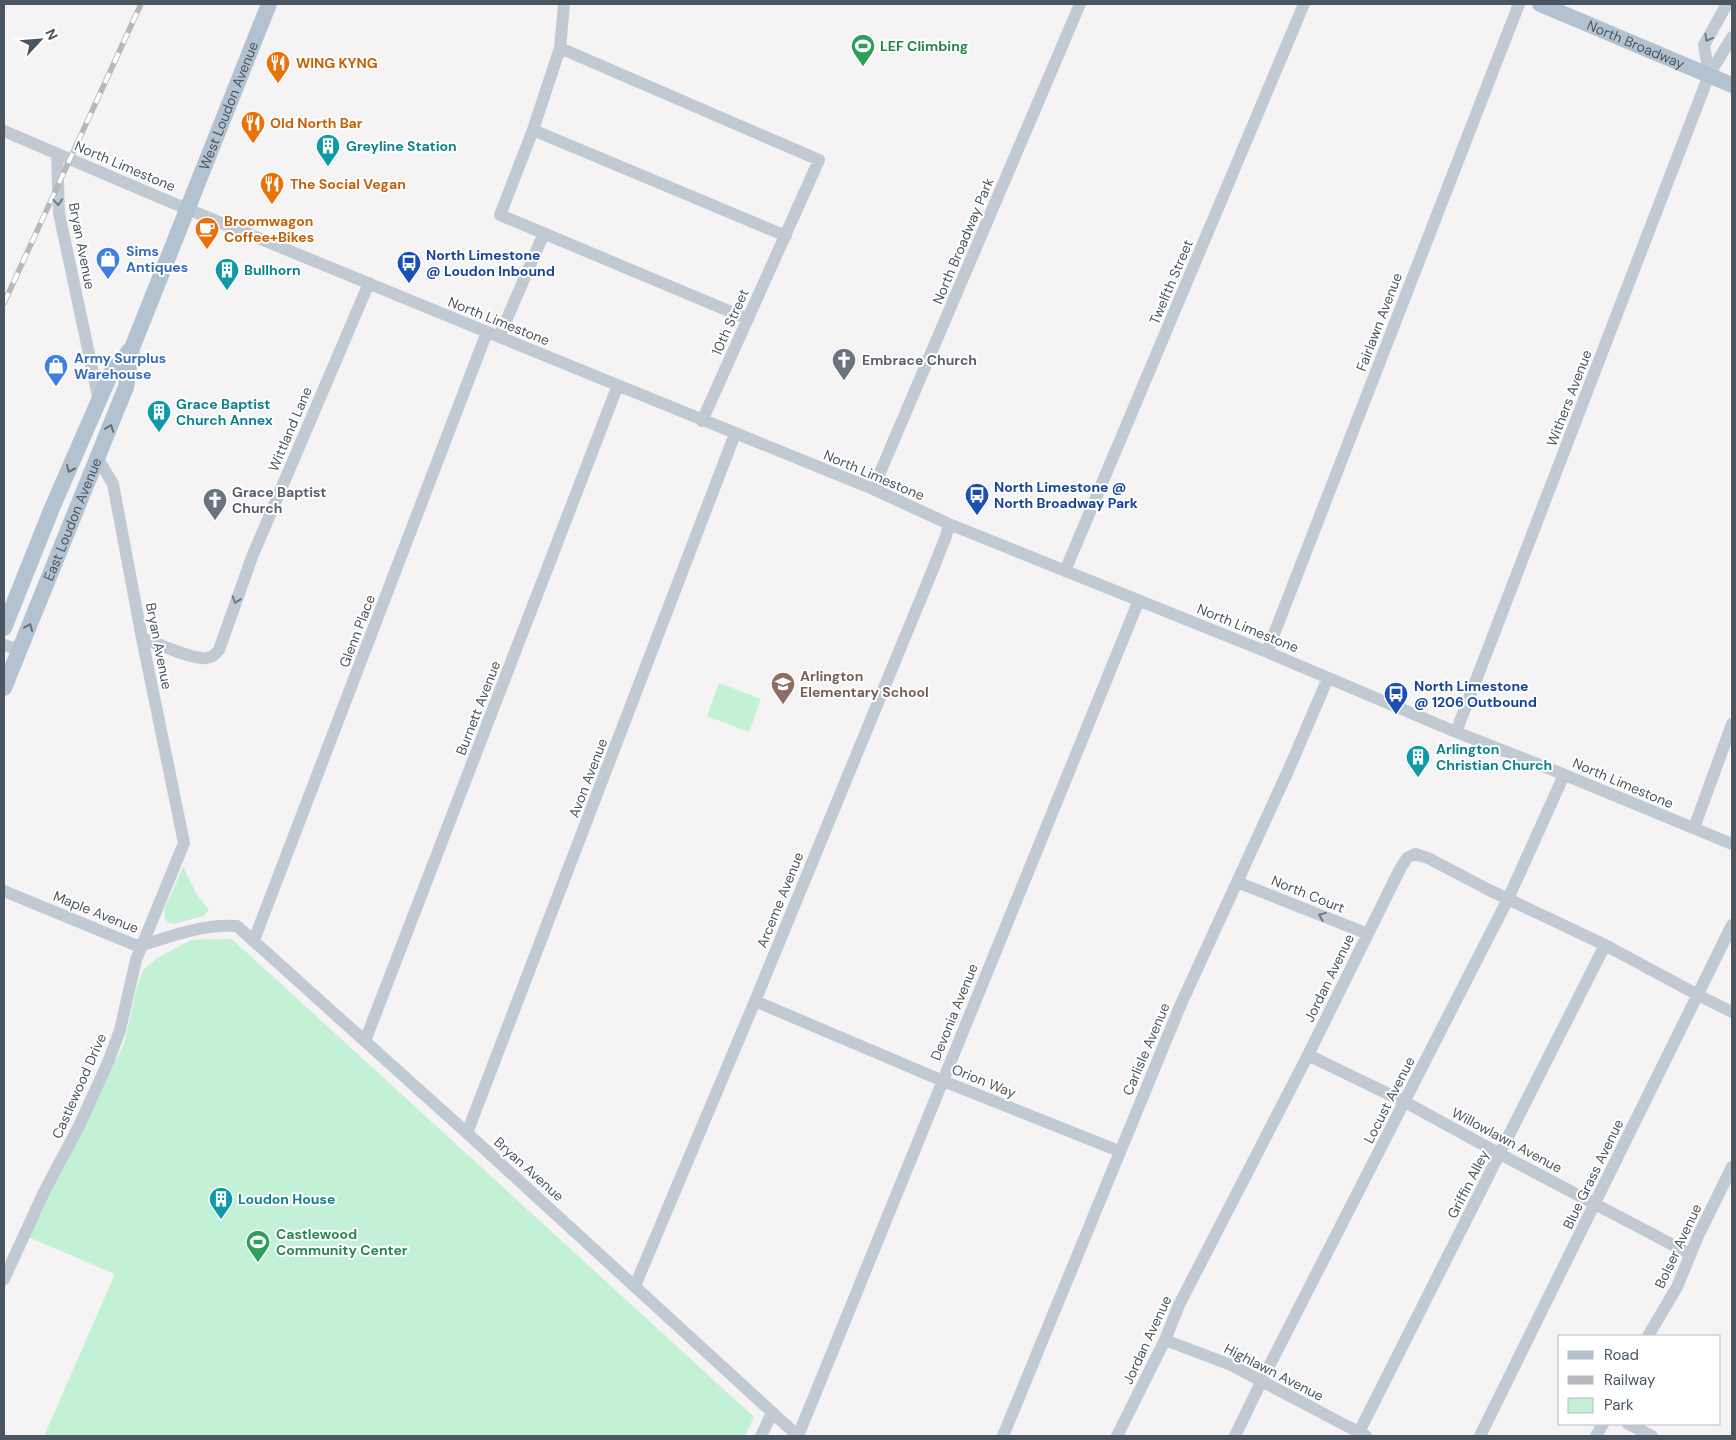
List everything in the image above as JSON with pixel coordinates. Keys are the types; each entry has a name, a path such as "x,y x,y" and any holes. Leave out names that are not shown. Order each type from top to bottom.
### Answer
{"main road":[{"name":"West Loudon Avenue","path":"186,208 269,4"},
{"name":"North Broadway","path":"1540,4 1732,85"},
{"name":"East Loudon Avenue","path":"4,688 11,648 98,459 126,387 132,348 186,208"},
{"name":"East Loudon Avenue","path":"4,628 52,508 110,375 132,348"}],"street":[{"path":"564,4 560,48 532,130 500,214 748,319"},
{"name":"North Broadway Park","path":"873,489 1080,4"},
{"name":"Twelfth Street","path":"1065,571 1304,4"},
{"name":"Fairlawn Avenue","path":"1267,652 1519,4"},
{"path":"1709,75 1704,45 1727,4"},
{"name":"Withers Avenue","path":"1456,732 1709,75 1732,37"},
{"name":"10th Street","path":"560,48 819,160 702,421"},
{"path":"532,130 786,236"},
{"name":"North Limestone","path":"4,131 499,338 873,489 949,524 1267,652 1456,732 1732,844"},
{"name":"Bryan Avenue","path":"57,154 58,213 99,401"},
{"path":"499,338 544,233"},
{"name":"Wittland Lane","path":"142,638 204,659 216,654 219,650 253,554 369,283"},
{"name":"Glenn Place","path":"254,940 487,332"},
{"name":"Burnett Avenue","path":"365,1041 618,385"},
{"name":"Avon Avenue","path":"467,1133 735,434"},
{"name":"Bryan Avenue","path":"98,459 113,484 184,843"},
{"name":"Arceme Avenue","path":"635,1286 755,1001 933,569 949,524"},
{"name":"Devonia Avenue","path":"798,1436 1139,600"},
{"name":"Carlisle Avenue","path":"1002,1436 1181,1004 1328,678"},
{"path":"1694,828 1732,724"},
{"name":"Locust Avenue","path":"1235,1436 1508,899 1564,775"},
{"name":"Castlewood Drive","path":"4,1279 44,1192 79,1126 109,1060 120,1030 136,960 184,843"},
{"name":"Jordan Avenue","path":"1117,1436 1166,1340 1179,1305 1407,858 1416,854 1428,858 1508,899 1605,945 1732,1012"},
{"name":"North Court","path":"1237,882 1368,934"},
{"name":"Maple Avenue","path":"4,891 135,945 143,945 205,926 237,926"},
{"name":"Blue Grass Avenue","path":"1480,1436 1596,1205 1732,925"},
{"name":"Bryan Avenue","path":"237,926 467,1133 798,1436"},
{"name":"Griffin Alley","path":"1361,1435 1605,945"},
{"name":"Orion Way","path":"755,1001 943,1081 1120,1151"},
{"name":"Willowlawn Avenue","path":"1308,1055 1405,1102 1690,1254"},
{"name":"Bolser Avenue","path":"1649,1335 1677,1287 1690,1254 1732,1167"},
{"name":"Highlawn Avenue","path":"1166,1340 1206,1354 1262,1380 1361,1435"},
{"path":"762,1436 772,1413"},
{"path":"1596,1436 1602,1425"},
{"path":"1630,1425 1652,1436"}],"green space":[{"path":"719,683 761,699 749,732 707,716"},
{"path":"183,867 197,895 209,910 203,916 174,924 169,923 165,919 164,910"},
{"path":"232,939 754,1417 745,1436 44,1436 115,1274 28,1237 124,1044 137,987 143,970 157,958 191,940"}],"railway":[{"path":"4,303 141,4"}],"place":[{"name":"LEF Climbing","path":"863,67"},
{"name":"WING KYNG","path":"278,84"},
{"name":"Old North Bar","path":"253,144"},
{"name":"Greyline Station","path":"328,167"},
{"name":"The Social Vegan","path":"272,205"},
{"name":"Broomwagon Coffee+Bikes","path":"207,250"},
{"name":"Sims Antiques","path":"108,280"},
{"name":"North Limestone @ Loudon Inbound","path":"409,284"},
{"name":"Bullhorn","path":"227,291"},
{"name":"Embrace Church","path":"844,381"},
{"name":"Army Surplus Warehouse","path":"56,387"},
{"name":"Grace Baptist Church Annex","path":"159,433"},
{"name":"North Limestone @ North Broadway Park","path":"977,516"},
{"name":"Grace Baptist Church","path":"215,521"},
{"name":"Arlington Elementary School","path":"783,705"},
{"name":"North Limestone @ 1206 Outbound","path":"1396,715"},
{"name":"Arlington Christian Church","path":"1418,778"},
{"name":"Loudon House","path":"221,1220"},
{"name":"Castlewood Community Center","path":"258,1263"}]}
